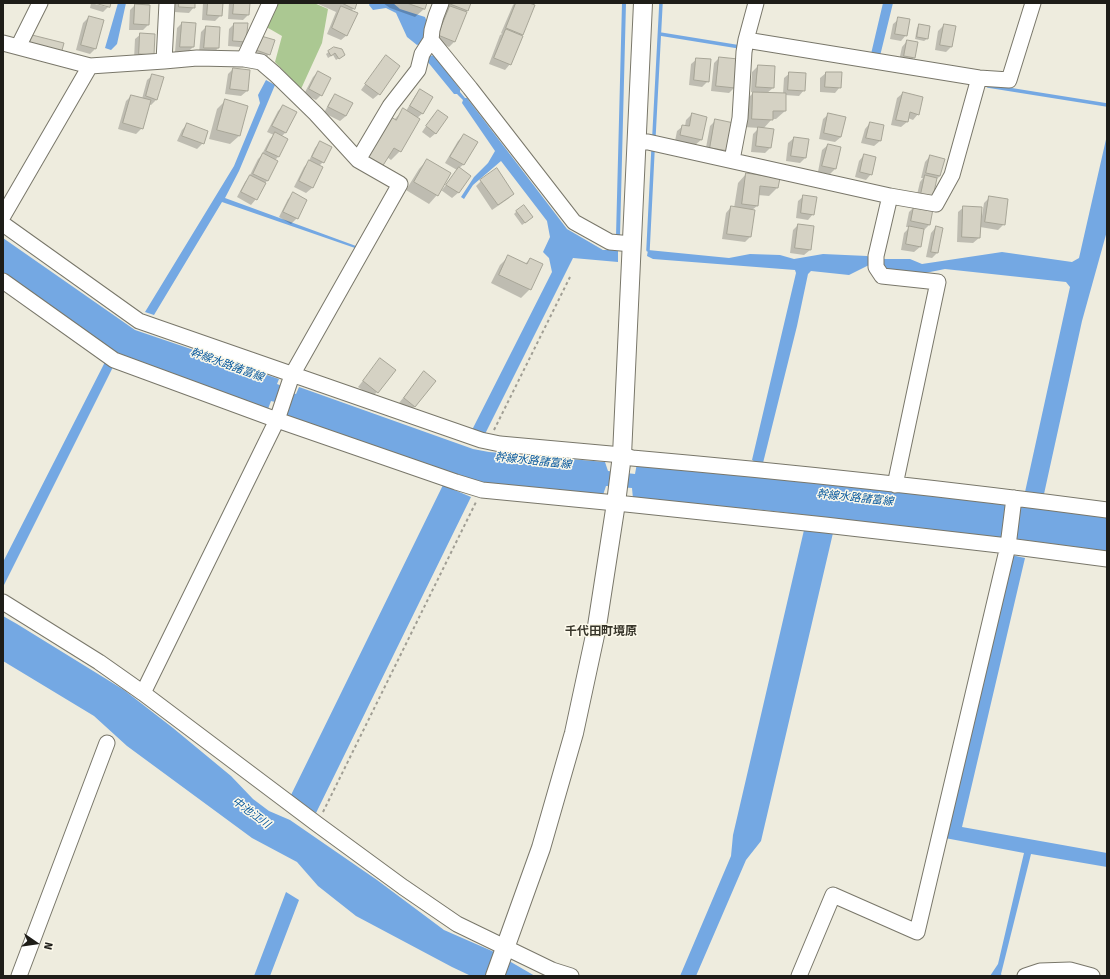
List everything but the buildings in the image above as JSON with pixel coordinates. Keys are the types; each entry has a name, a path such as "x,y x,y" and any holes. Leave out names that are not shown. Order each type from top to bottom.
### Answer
{"street":[{"path":"18,47 40,3"},
{"path":"164,62 167,3"},
{"path":"244,59 270,3"},
{"path":"358,160 390,106 418,70 422,54 431,40 432,30 441,3"},
{"path":"495,976 541,848 574,733 597,626 617,496 621,463 644,3"},
{"path":"732,160 740,118 745,46 756,3"},
{"path":"745,46 978,84 1009,80 1033,3"},
{"path":"431,40 574,222 610,242 632,244"},
{"path":"3,43 90,66 164,62 197,58 244,59 261,62 316,114 358,160 400,184 291,379 278,415 143,693"},
{"path":"3,216 90,66"},
{"path":"637,142 648,142 890,196 936,204 952,175 978,84"},
{"path":"890,196 876,262 882,276 938,282 896,485"},
{"path":"3,224 139,321 291,379 481,440 621,463 632,458 757,469 1107,510"},
{"path":"3,281 114,360 278,415 460,484 482,490 617,496 819,524 1107,559"},
{"path":"799,976 832,895 917,932 1008,546 1014,498"},
{"path":"3,602 99,662 143,693 317,824 403,887 457,924 552,970 571,976"},
{"path":"19,976 107,743"},
{"path":"1025,976 1040,971 1070,970 1092,976"}],"path":[{"path":"481,440 570,277"},
{"path":"317,824 482,490"}],"green space":[{"path":"270,3 314,3 328,9 322,43 301,89 275,62 282,36 263,25"}],"water":[{"path":"118,3 126,3 117,44 111,50 105,48"},
{"path":"370,3 393,3 400,9 425,17 427,22 422,43 417,45 407,37 396,13 386,8 373,10 369,5"},
{"path":"622,3 626,3 620,236 616,236"},
{"path":"883,3 893,3 880,56 871,54"},
{"path":"434,55 460,89 460,92 465,98 467,98 567,229 603,250 618,250 618,262 573,258 485,434 472,430 552,272 549,258 543,252 550,237 547,221 501,161 473,185 464,199 461,197 474,177 488,163 495,151 462,103 463,100 457,94 454,94 427,61 430,56"},
{"path":"266,80 275,85 239,171 225,198 356,246 355,248 222,202 154,315 145,312 234,166 260,103 258,95"},
{"path":"1107,135 1107,231 1082,321 1044,494 1025,492 1070,287 1066,282 945,269 920,274 889,270 882,265 871,264 849,275 811,271 808,274 797,326 763,463 757,463 752,460 796,273 795,270 653,259 647,256 648,250 729,258 750,254 780,255 794,259 823,254 867,256 872,259 910,259 922,264 1002,252 1072,262 1079,258"},
{"name":"幹線水路諸富線","path":"3,238 135,330 279,379 277,384 282,386 275,402 271,401 268,409 117,353 3,274"},
{"path":"105,362 113,367 3,587 3,562"},
{"name":"幹線水路諸富線","path":"299,387 473,449 489,452 605,462 608,471 635,474 637,463 756,474 1107,517 1107,551 763,510 633,499 632,488 606,486 603,495 481,482 299,421 286,415 292,393 296,394"},
{"path":"443,485 471,497 316,813 291,795"},
{"path":"804,530 833,533 761,841 746,860 696,976 680,976 731,856 733,835"},
{"path":"1011,555 1025,558 962,827 1107,853 1107,867 1031,854 1001,974 1002,976 990,976 998,964 1024,853 945,838"},
{"name":"中池江川","path":"3,616 124,690 231,776 253,799 269,811 290,820 377,880 444,930 492,951 535,976 471,976 356,916 318,886 297,862 252,838 127,746 94,716 3,661"},
{"path":"286,892 299,900 270,976 254,976"}],"waterway":[{"path":"654,135 661,3"},
{"path":"660,34 740,47"},
{"path":"988,86 1107,105"},
{"path":"648,250 653,150"}],"district":[{"name":"千代田町境原","path":"601,632"}]}
